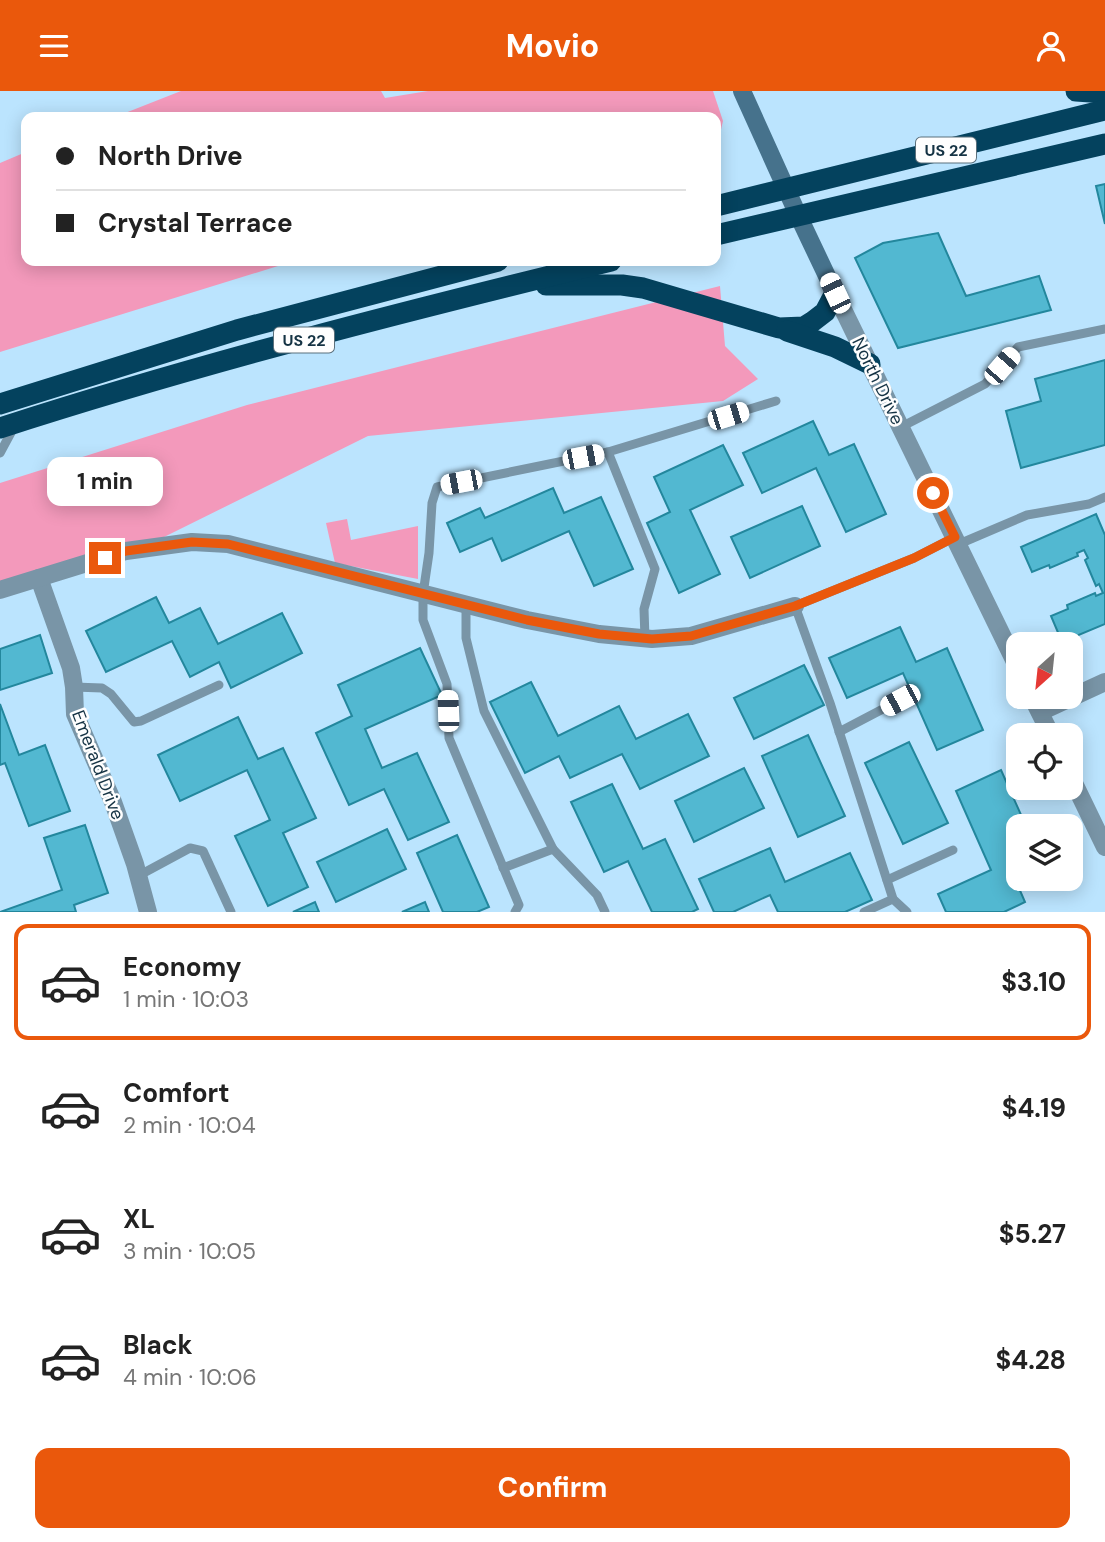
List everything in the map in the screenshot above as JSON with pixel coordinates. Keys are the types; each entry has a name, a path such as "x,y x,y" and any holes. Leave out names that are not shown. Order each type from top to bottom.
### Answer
{"highway":[{"path":"1076,91 1105,93"},
{"name":"US 22","path":"721,205 1105,110"},
{"name":"US 22","path":"721,234 1105,144"},
{"name":"US 22","path":"0,404 237,330 479,266"},
{"name":"US 22","path":"8,425 174,374 591,266"},
{"path":"513,285 622,285 643,288 779,328 835,347 870,364"},
{"path":"779,328 804,327 825,312 835,293"}],"street":[{"name":"North Drive","path":"743,91 835,293 1006,643"},
{"path":"0,590 126,551 192,542 228,544 527,620 599,634 645,639 691,636 795,606"},
{"name":"Emerald Drive","path":"39,578 71,668 75,714 113,802 148,912"},
{"path":"1083,689 1105,682"},
{"path":"1082,800 1105,847"}],"lane":[{"path":"901,427 985,384 1017,347 1105,329"},
{"path":"515,912 519,905 449,738 447,684 424,620 423,594 436,487 608,453 776,401"},
{"path":"0,453 8,425"},
{"path":"608,453 655,569 644,609 645,639"},
{"path":"907,912 893,899 795,606 1027,515 1088,504 1105,497"},
{"path":"466,605 467,638 484,712 553,849 597,895 605,912"},
{"path":"74,687 102,688 111,694 134,722 142,721 219,685"},
{"path":"839,732 900,700"},
{"path":"138,876 190,848 203,851 232,912"},
{"path":"503,868 553,849"},
{"path":"887,880 953,850"},
{"path":"864,912 893,899"}],"shaded area":[{"path":"181,91 381,91 385,98 428,91 713,91 720,112 128,112"},
{"path":"21,154 21,266 278,266 0,352 0,163"},
{"path":"720,286 725,346 758,379 723,401 368,436 162,538 0,590 0,483 247,405"},
{"path":"347,519 351,540 418,526 418,579 335,563 326,523"}],"building":[{"path":"1105,184 1105,224 1096,186"},
{"path":"938,233 966,296 1039,276 1051,310 898,348 855,258 883,243"},
{"path":"1105,360 1105,445 1021,468 1006,411 1041,401 1035,379"},
{"path":"813,421 829,455 854,444 886,514 846,532 816,468 762,493 743,453"},
{"path":"723,445 743,485 690,510 720,574 679,593 647,523 670,512 654,477"},
{"path":"553,488 564,513 601,497 633,569 594,586 569,531 502,561 492,538 460,552 447,523 480,508 485,518"},
{"path":"802,506 820,546 750,578 731,537"},
{"path":"1096,514 1105,535 1105,624 1083,633 1058,632 1051,616 1068,609 1067,605 1095,593 1096,596 1103,593 1099,584 1096,586 1085,560 1088,558 1084,550 1077,553 1078,556 1050,568 1049,565 1032,572 1021,547"},
{"path":"156,597 169,623 200,608 218,644 282,613 302,653 231,688 219,662 190,677 172,641 106,672 86,631"},
{"path":"900,627 916,662 947,648 983,730 937,750 903,673 847,698 829,658"},
{"path":"40,635 52,673 0,690 0,649"},
{"path":"420,648 442,695 365,729 382,768 417,753 449,822 408,840 384,789 349,805 316,733 352,716 338,685"},
{"path":"804,665 824,705 754,739 734,698"},
{"path":"531,682 558,736 619,706 636,739 688,714 709,756 640,789 622,754 570,778 559,756 525,773 490,702"},
{"path":"0,704 19,755 45,745 70,811 29,826 5,763 0,765"},
{"path":"238,717 258,759 283,748 316,818 283,833 308,887 268,906 235,836 270,820 247,770 180,801 158,755"},
{"path":"808,735 845,816 798,837 762,756"},
{"path":"909,742 948,823 903,844 865,763"},
{"path":"744,768 764,808 694,842 675,801"},
{"path":"1001,770 1006,781 1006,800 1014,800 1021,814 1006,814 1006,891 1020,891 1025,902 1004,912 946,912 938,894 991,870 956,791"},
{"path":"612,784 643,849 665,839 698,909 692,912 652,912 628,861 604,872 571,802"},
{"path":"85,825 108,893 74,905 76,912 0,912 62,890 44,838"},
{"path":"387,829 406,869 336,902 317,862"},
{"path":"457,835 489,907 477,912 443,912 417,853"},
{"path":"770,848 785,882 850,853 872,900 845,912 778,912 770,895 733,912 714,912 699,879"},
{"path":"315,902 319,912 293,912"},
{"path":"425,902 429,912 402,912"}],"route":[{"path":"105,558 126,551 192,542 228,544 527,620 599,634 652,639 691,636 795,606 914,558 955,537 933,493"}]}
